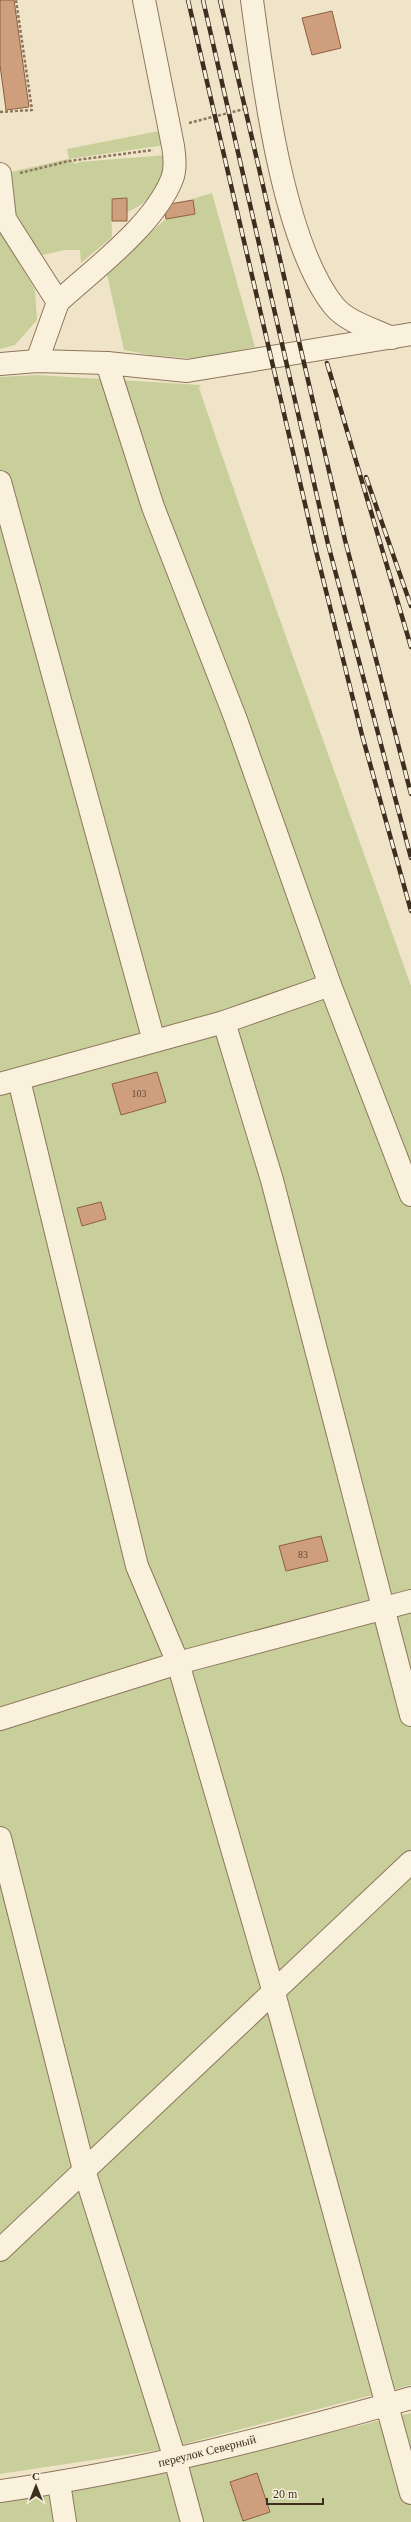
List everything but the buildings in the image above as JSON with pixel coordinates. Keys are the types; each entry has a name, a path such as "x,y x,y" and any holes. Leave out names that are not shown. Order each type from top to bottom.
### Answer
{"street":[{"path":"37,361 58,302 139,228 159,204 172,179 176,163 144,0"},
{"path":"252,0 268,103 292,210 304,248 321,286 335,307 352,320 402,336"},
{"path":"0,176 5,220 58,302"},
{"path":"121,221 121,244"},
{"path":"0,364 37,361 107,363 187,371 402,336"},
{"path":"107,363 153,507 235,717 330,986 411,1195"},
{"path":"0,482 154,1041"},
{"path":"330,986 224,1022 9,1082 137,1566 178,1663 274,1994 411,2493"},
{"path":"224,1022 272,1180 411,1715"},
{"path":"0,1719 178,1663 383,1610 411,1601"},
{"path":"0,1838 84,2170 175,2459 192,2522"},
{"path":"0,2250 274,1994 411,1862"},
{"name":"переулок Северный","path":"0,2491 59,2483 175,2459 411,2398"},
{"path":"59,2483 65,2522"}],"path":[{"path":"0,112 32,110 16,0"},
{"path":"0,176 69,161 173,146 181,125 268,103"}],"green space":[{"path":"164,130 166,145 69,159 67,149"},
{"path":"166,155 160,183 156,190 144,203 127,212 126,198 111,199 112,237 81,263 80,250 65,250 38,256 15,211 11,172 68,159 76,164 79,162"},
{"path":"212,193 255,347 201,359 150,355 124,350 106,270 166,219 195,213 192,199"},
{"path":"0,233 3,233 35,290 37,320 15,345 0,349"},
{"path":"37,375 201,385 199,388 251,538 411,986 411,2385 165,2449 0,2474 0,377"},
{"path":"411,2413 411,2522 0,2522 0,2497 161,2474"}],"railway":[{"path":"188,0 315,547 362,735 411,911"},
{"path":"203,0 328,544 411,858"},
{"path":"220,0 345,540 411,794"},
{"path":"327,363 411,647"},
{"path":"366,477 411,606"}]}
